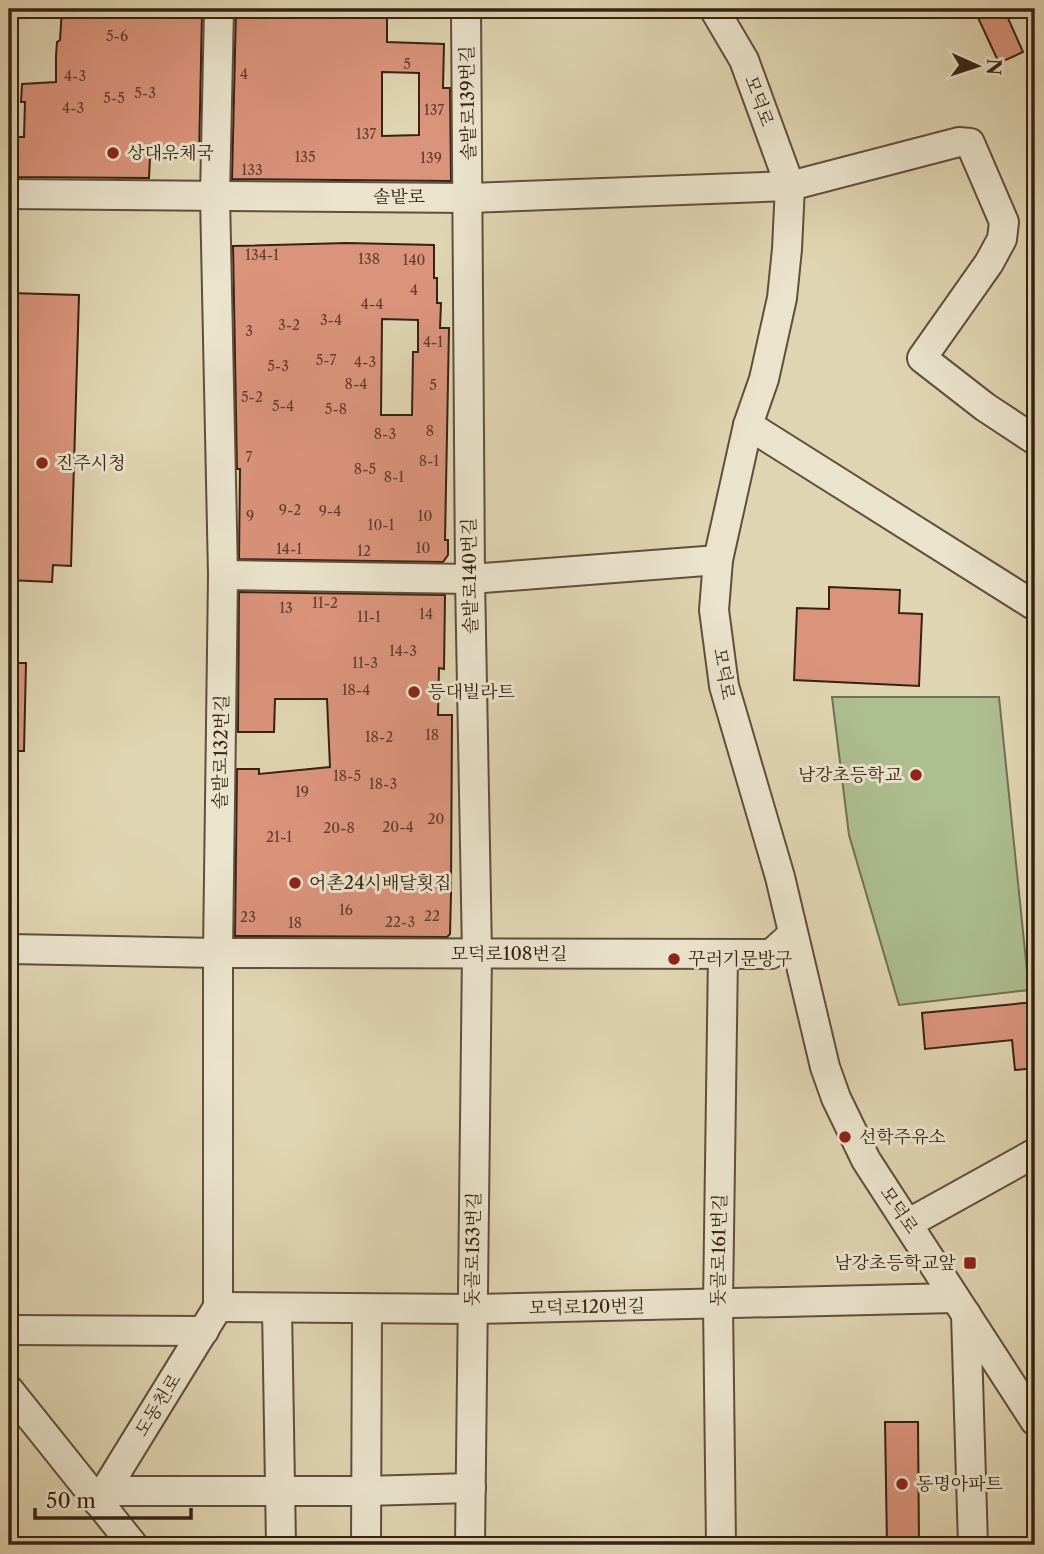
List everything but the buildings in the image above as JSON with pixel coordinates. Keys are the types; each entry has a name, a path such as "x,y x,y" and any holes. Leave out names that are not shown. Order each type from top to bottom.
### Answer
{"street":[{"name":"솔밭로132번길","path":"211,1319 223,575 215,196 219,9"},
{"name":"솔밭로139번길","path":"466,9 469,198"},
{"name":"모덕로","path":"714,9 744,60 790,186 782,298 764,379 748,425 718,560 714,610 724,686 780,877 825,1067 836,1098 866,1160 1035,1420"},
{"name":"솔밭로","path":"9,194 469,198 790,186 959,142 970,143 1004,222 1002,239 989,263 922,358 985,407 1035,440"},
{"name":"솔밭로140번길","path":"469,198 470,579 477,954"},
{"path":"748,425 1035,606"},
{"path":"223,575 470,579 718,560"},
{"name":"모덕로108번길","path":"9,949 218,953 723,955 771,954 792,934"},
{"name":"돗골로153번길","path":"470,1545 477,954"},
{"name":"돗골로161번길","path":"721,1545 718,1304 723,955"},
{"path":"909,1223 1035,1153"},
{"name":"모덕로120번길","path":"9,1330 211,1319 277,1308 473,1309 718,1304 960,1306"},
{"name":"모덕로","path":"960,1306 973,1545"},
{"path":"277,1308 281,1545"},
{"path":"366,1545 367,1309"},
{"name":"도동천로","path":"102,1496 211,1319"},
{"path":"9,1391 102,1496 133,1545"},
{"path":"102,1496 471,1488"}],"green space":[{"path":"832,697 999,697 1029,990 899,1005 849,835"}],"place":[{"name":"상대우체국","path":"113,153"},
{"name":"진주시청","path":"42,463"},
{"name":"등대빌라트","path":"414,692"},
{"name":"남강초등학교","path":"916,775"},
{"name":"어촌24시배달횟집","path":"295,883"},
{"name":"꾸러기문방구","path":"674,959"},
{"name":"선학주유소","path":"845,1137"},
{"name":"남강초등학교앞","path":"970,1263"},
{"name":"동명아파트","path":"902,1484"}]}
